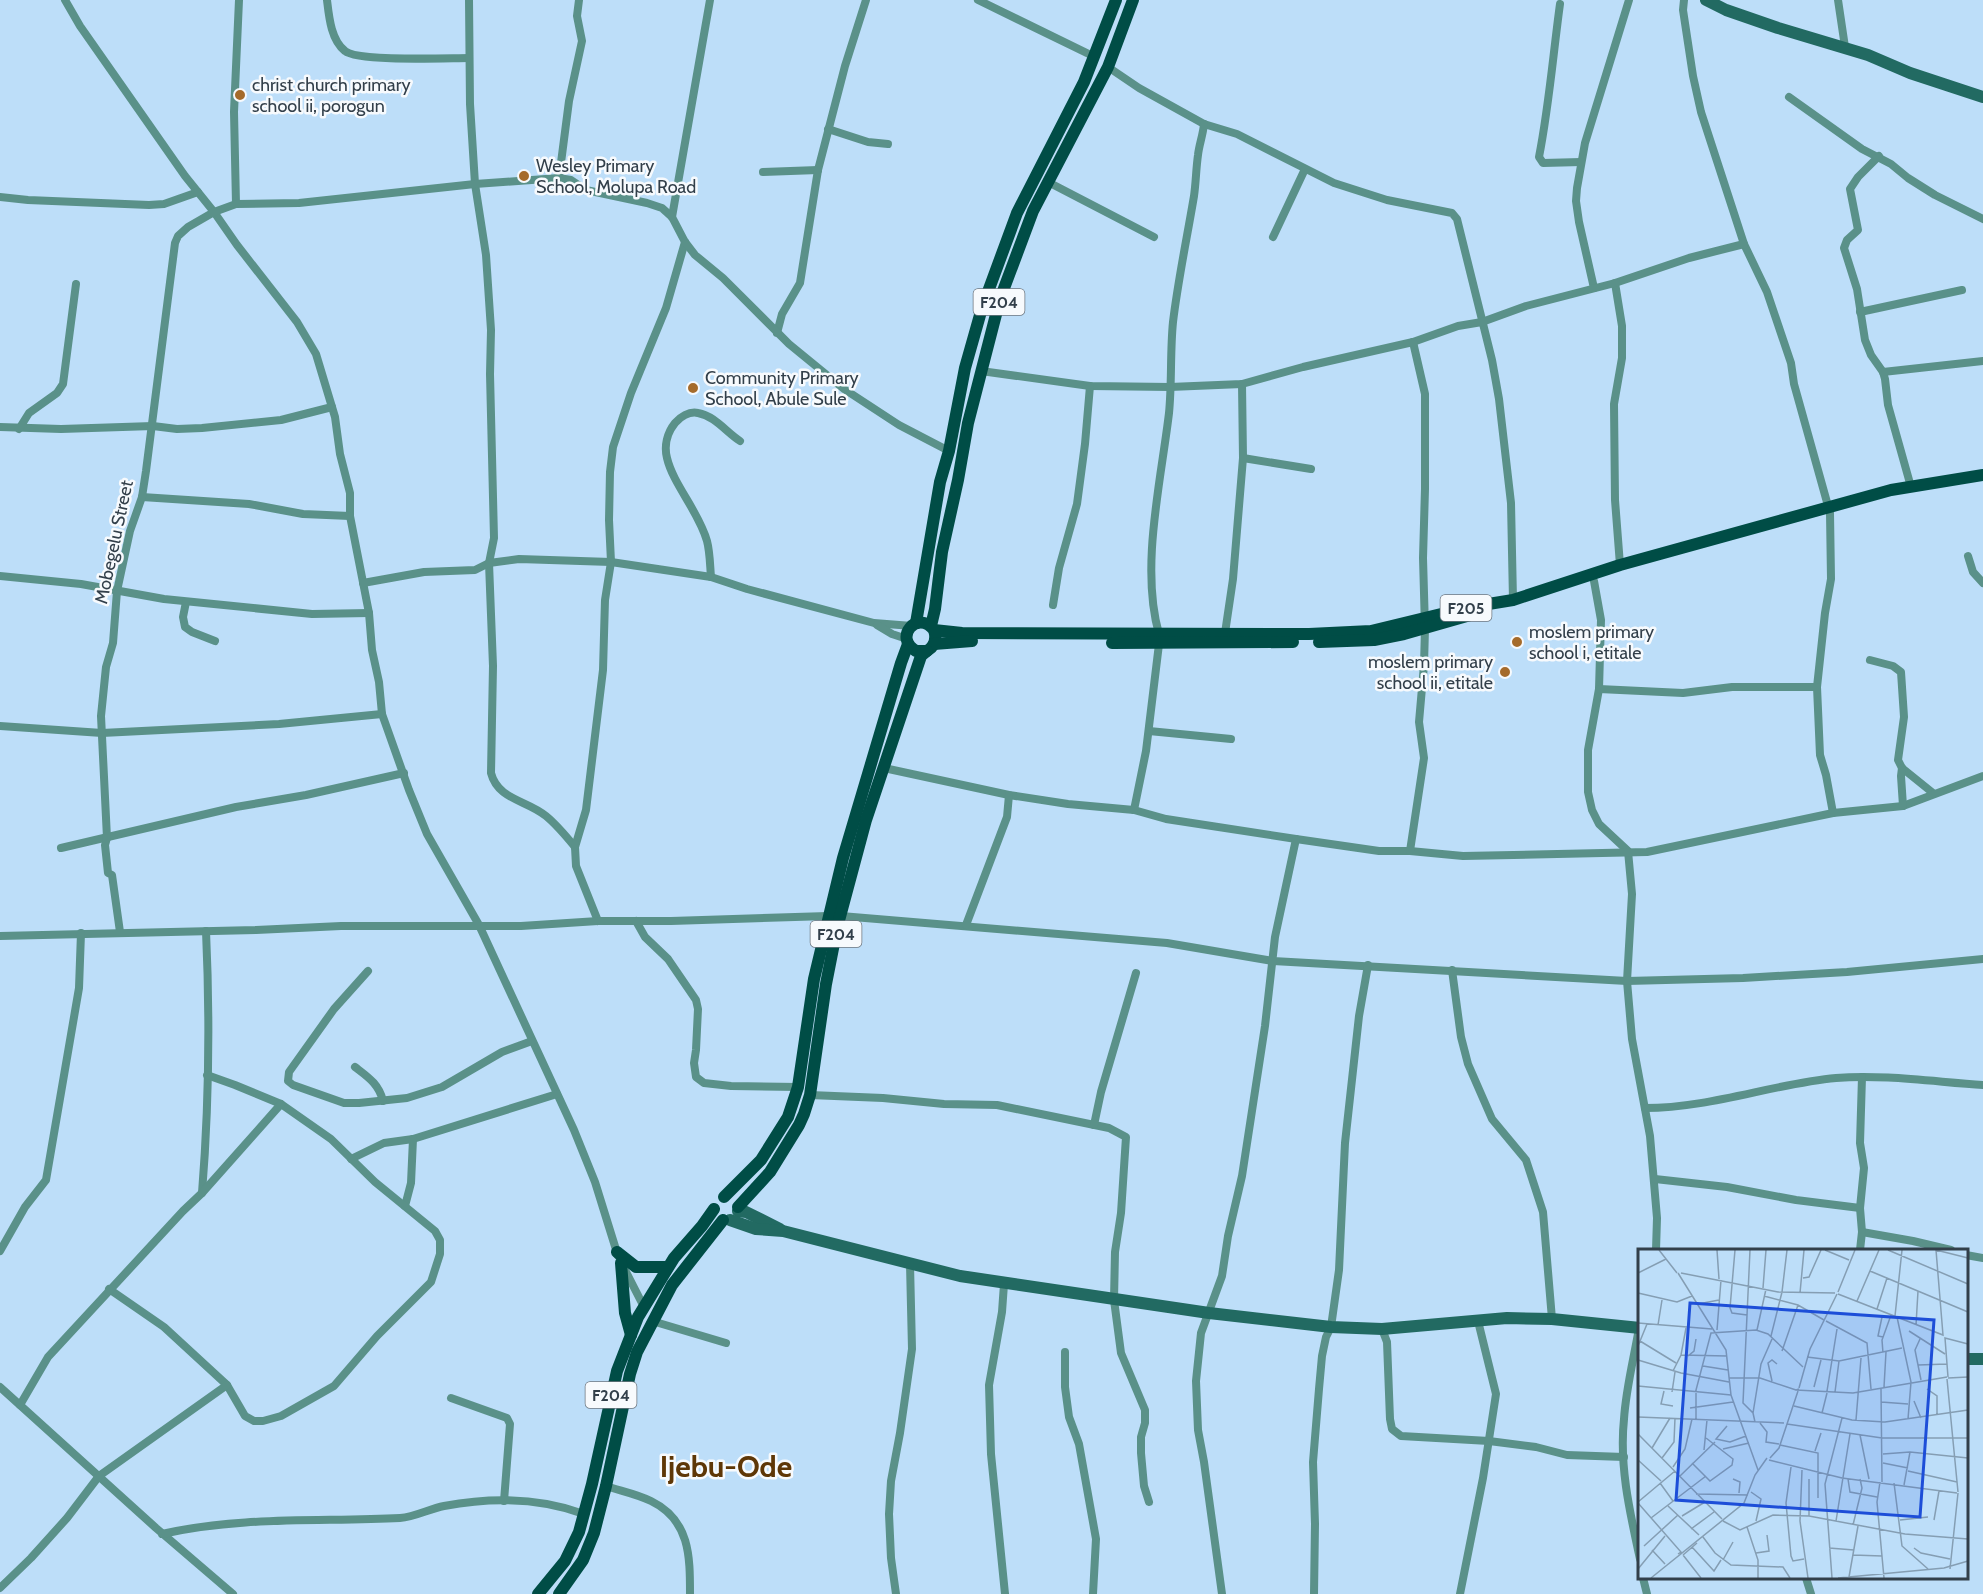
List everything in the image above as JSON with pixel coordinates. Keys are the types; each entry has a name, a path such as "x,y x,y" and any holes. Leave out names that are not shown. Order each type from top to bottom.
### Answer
{"main road":[{"name":"F204","path":"538,1594 565,1561 579,1532 617,1371 644,1307 668,1267 714,1209 716,1201 744,1179 770,1148 788,1117 798,1086 814,979 828,916 849,833 908,642 907,634 914,624 940,482 949,451 965,368 982,308 1005,243 1035,174 1095,57 1116,0"},
{"name":"F204","path":"558,1594 583,1560 594,1533 630,1374 637,1352 652,1321 672,1285 746,1196 757,1187 779,1158 799,1125 810,1095 826,984 837,928 866,820 921,656 936,639 932,628 942,552 981,371 1011,264 1033,211 1108,67 1133,0"},
{"name":"F205","path":"931,647 1003,640 1159,639 1225,633 1354,633 1425,623 1594,581 1911,487 1983,475"},
{"name":"F205","path":"932,628 962,633 1214,641 1382,639 1470,606 1513,600 1620,565 1830,510 1899,495 1983,482"},
{"path":"914,624 921,622 932,628"},
{"path":"908,642 916,651 931,647"},
{"path":"714,1209 716,1216 732,1215 731,1198 724,1197"},
{"path":"619,1257 636,1267 668,1267"},
{"path":"619,1257 625,1313 631,1335"}],"street":[{"path":"236,204 234,112 239,0"},
{"path":"327,0 333,32 340,46 352,55 469,58"},
{"path":"469,0 469,58 475,184 486,255 490,321 494,538 489,563 493,666 490,762 494,783 509,797 544,814 575,847"},
{"path":"579,0 577,16 582,41 569,101 559,178 571,180 586,190 662,208 672,217 685,242 695,255 723,278 777,333 844,389 899,425 949,451"},
{"path":"672,217 710,0"},
{"path":"777,333 782,314 800,284 818,170 866,0"},
{"path":"978,0 1095,57"},
{"path":"1594,288 1576,201 1581,162 1629,0"},
{"path":"1684,0 1683,10 1693,76 1701,112 1744,244 1767,292 1791,363 1794,384 1830,510 1831,579 1817,687 1820,754 1833,813"},
{"path":"1706,0 1726,10 1845,47 1910,73 1983,97"},
{"path":"1838,0 1845,47"},
{"path":"70,2 86,35 185,176 306,335 316,354 332,407 350,493 350,516 369,613 382,714 428,834 479,926 574,1130 619,1257 644,1307"},
{"path":"1560,4 1550,72 1548,109 1539,157 1543,163 1581,162"},
{"path":"1108,67 1139,88 1204,124 1237,134 1305,169 1359,192 1452,213 1457,219 1492,360 1499,399 1511,503 1513,600"},
{"path":"1788,97 1862,149 1879,156 1935,195 1983,219"},
{"path":"1134,810 1149,731 1159,639 1152,603 1151,582 1160,471 1169,411 1173,321 1204,124"},
{"path":"828,129 868,142 888,144"},
{"path":"1879,156 1858,177 1850,189 1858,230 1846,240 1844,248 1857,289 1865,340 1871,355 1883,372 1888,405 1911,487"},
{"path":"1273,237 1305,169"},
{"path":"763,172 818,170"},
{"name":"Mobegelu Street","path":"120,932 112,875 108,873 106,867 102,694 113,643 117,591 130,531 142,497 175,243 178,236 188,227 214,212 236,204 299,203 475,184 559,178"},
{"path":"1048,182 1154,237"},
{"path":"0,197 150,205 164,204 198,192"},
{"path":"598,921 576,866 575,847 586,810 603,670 605,600 611,562 609,520 613,447 631,393 666,308 685,242"},
{"path":"981,371 1090,387 1242,384 1413,342 1458,326 1482,322 1526,306 1615,283 1679,261 1744,244"},
{"path":"1615,283 1622,326 1622,358 1614,404 1615,500 1620,565"},
{"path":"19,429 29,413 57,393 63,384 76,284"},
{"path":"1860,312 1962,290"},
{"path":"1410,851 1424,758 1419,722 1425,623 1423,558 1425,394 1413,342"},
{"path":"1883,372 1983,361"},
{"path":"1225,633 1233,579 1243,458 1242,384"},
{"path":"1053,605 1059,568 1077,504 1090,387"},
{"path":"0,428 153,426 177,429 239,426 281,420 332,407"},
{"path":"711,577 707,542 694,508 667,458 666,441 671,428 681,416 698,413 719,422 727,433 740,441"},
{"path":"1243,458 1311,469"},
{"path":"142,497 249,504 303,514 350,516"},
{"path":"1968,556 1974,572 1983,583"},
{"path":"363,583 424,572 475,570 489,563 519,559 611,562 711,577 747,590 874,623 914,624"},
{"path":"0,576 81,584 151,598 186,602 312,614 369,613"},
{"path":"1594,581 1601,620 1599,689 1588,750 1588,792 1592,810 1599,824 1628,851 1632,894 1627,981 1632,1039 1655,1179 1656,1249"},
{"path":"186,602 183,617 185,627 215,641"},
{"path":"874,623 908,642"},
{"path":"1870,660 1893,666 1901,672 1904,717 1898,760 1902,768 1933,793"},
{"path":"1599,689 1683,693 1732,687 1817,687"},
{"path":"0,726 102,733 269,724 382,714"},
{"path":"1149,731 1231,739"},
{"path":"884,768 1009,795 1068,804 1134,810 1166,819 1296,839 1379,851 1410,851 1463,856 1647,852 1833,813 1903,806 1983,776"},
{"path":"1902,768 1900,776 1903,806"},
{"path":"61,848 217,811 306,795 404,773"},
{"path":"966,925 1003,827 1009,795"},
{"path":"1222,1594 1198,1430 1196,1381 1201,1333 1222,1276 1228,1236 1242,1176 1255,1103 1275,937 1296,839"},
{"path":"0,936 341,926 520,926 598,921 828,916"},
{"path":"841,916 1167,943 1273,961 1627,981 1847,972 1983,959"},
{"path":"636,921 645,937 668,959 696,1000 698,1010 694,1063 696,1077 704,1083 731,1086 798,1086"},
{"path":"202,1193 209,996 206,931"},
{"path":"0,1251 25,1207 46,1180 79,988 81,933"},
{"path":"1314,1594 1313,1462 1322,1356 1331,1327 1339,1270 1345,1143 1359,1016 1368,965"},
{"path":"1452,970 1461,1037 1468,1064 1492,1119 1526,1160 1543,1212 1552,1319"},
{"path":"368,971 318,1030 289,1072 288,1081 326,1098 344,1103 407,1098 442,1087 502,1052 532,1041"},
{"path":"1094,1125 1101,1092 1136,973"},
{"path":"355,1066 375,1083 383,1101"},
{"path":"109,1289 164,1327 227,1385 245,1416 254,1421 281,1416 334,1386 377,1335 431,1282 440,1254 440,1240 435,1231 351,1159 332,1139 281,1104 235,1084 207,1075"},
{"path":"1645,1108 1666,1108 1806,1082 1862,1077 1983,1085"},
{"path":"1860,1249 1862,1232 1860,1208 1864,1168 1860,1143 1862,1077"},
{"path":"351,1159 384,1143 413,1138 556,1094"},
{"path":"810,1095 883,1098 944,1104 997,1105 1109,1128 1126,1137 1121,1213 1114,1252 1114,1300 1121,1353 1145,1410 1141,1453 1144,1486 1149,1502"},
{"path":"20,1405 48,1357 109,1289 202,1193 281,1104"},
{"path":"405,1206 411,1183 413,1138"},
{"path":"1655,1179 1727,1187 1796,1200 1860,1208"},
{"path":"732,1215 756,1228 783,1231 960,1276 1209,1313 1331,1327 1382,1329 1507,1318 1552,1319 1638,1328"},
{"path":"1862,1232 1944,1249"},
{"path":"1968,1255 1983,1258"},
{"path":"896,1594 891,1558 889,1514 891,1481 912,1349 909,1264"},
{"path":"1004,1284 1002,1312 989,1385 991,1454 1005,1594"},
{"path":"652,1321 726,1343"},
{"path":"1460,1594 1496,1394 1478,1321"},
{"path":"1382,1329 1387,1342 1392,1429 1401,1436 1489,1441 1536,1447 1567,1455 1624,1457"},
{"path":"1638,1334 1624,1418 1626,1495 1638,1550"},
{"path":"1065,1352 1065,1387 1069,1418 1079,1444 1096,1539 1093,1594"},
{"path":"0,1588 67,1518 99,1476 227,1385"},
{"path":"0,1387 162,1534 233,1594"},
{"path":"451,1398 507,1418 510,1424 504,1500"},
{"path":"606,1486 650,1500 667,1512 682,1528 687,1540 690,1594"},
{"path":"162,1534 224,1523 404,1518 444,1506 504,1500 546,1502 584,1514"},
{"path":"1643,1579 1647,1594"},
{"path":"1806,1579 1811,1594"}],"place":[{"name":"christ church primary school ii, porogun","path":"240,95"},
{"name":"Wesley Primary School, Molupa Road","path":"524,176"},
{"name":"Community Primary School, Abule Sule","path":"693,388"},
{"name":"moslem primary school i, etitale","path":"1517,642"},
{"name":"moslem primary school ii, etitale","path":"1505,672"}],"district":[{"name":"Ijebu-Ode","path":"726,1466"}]}
